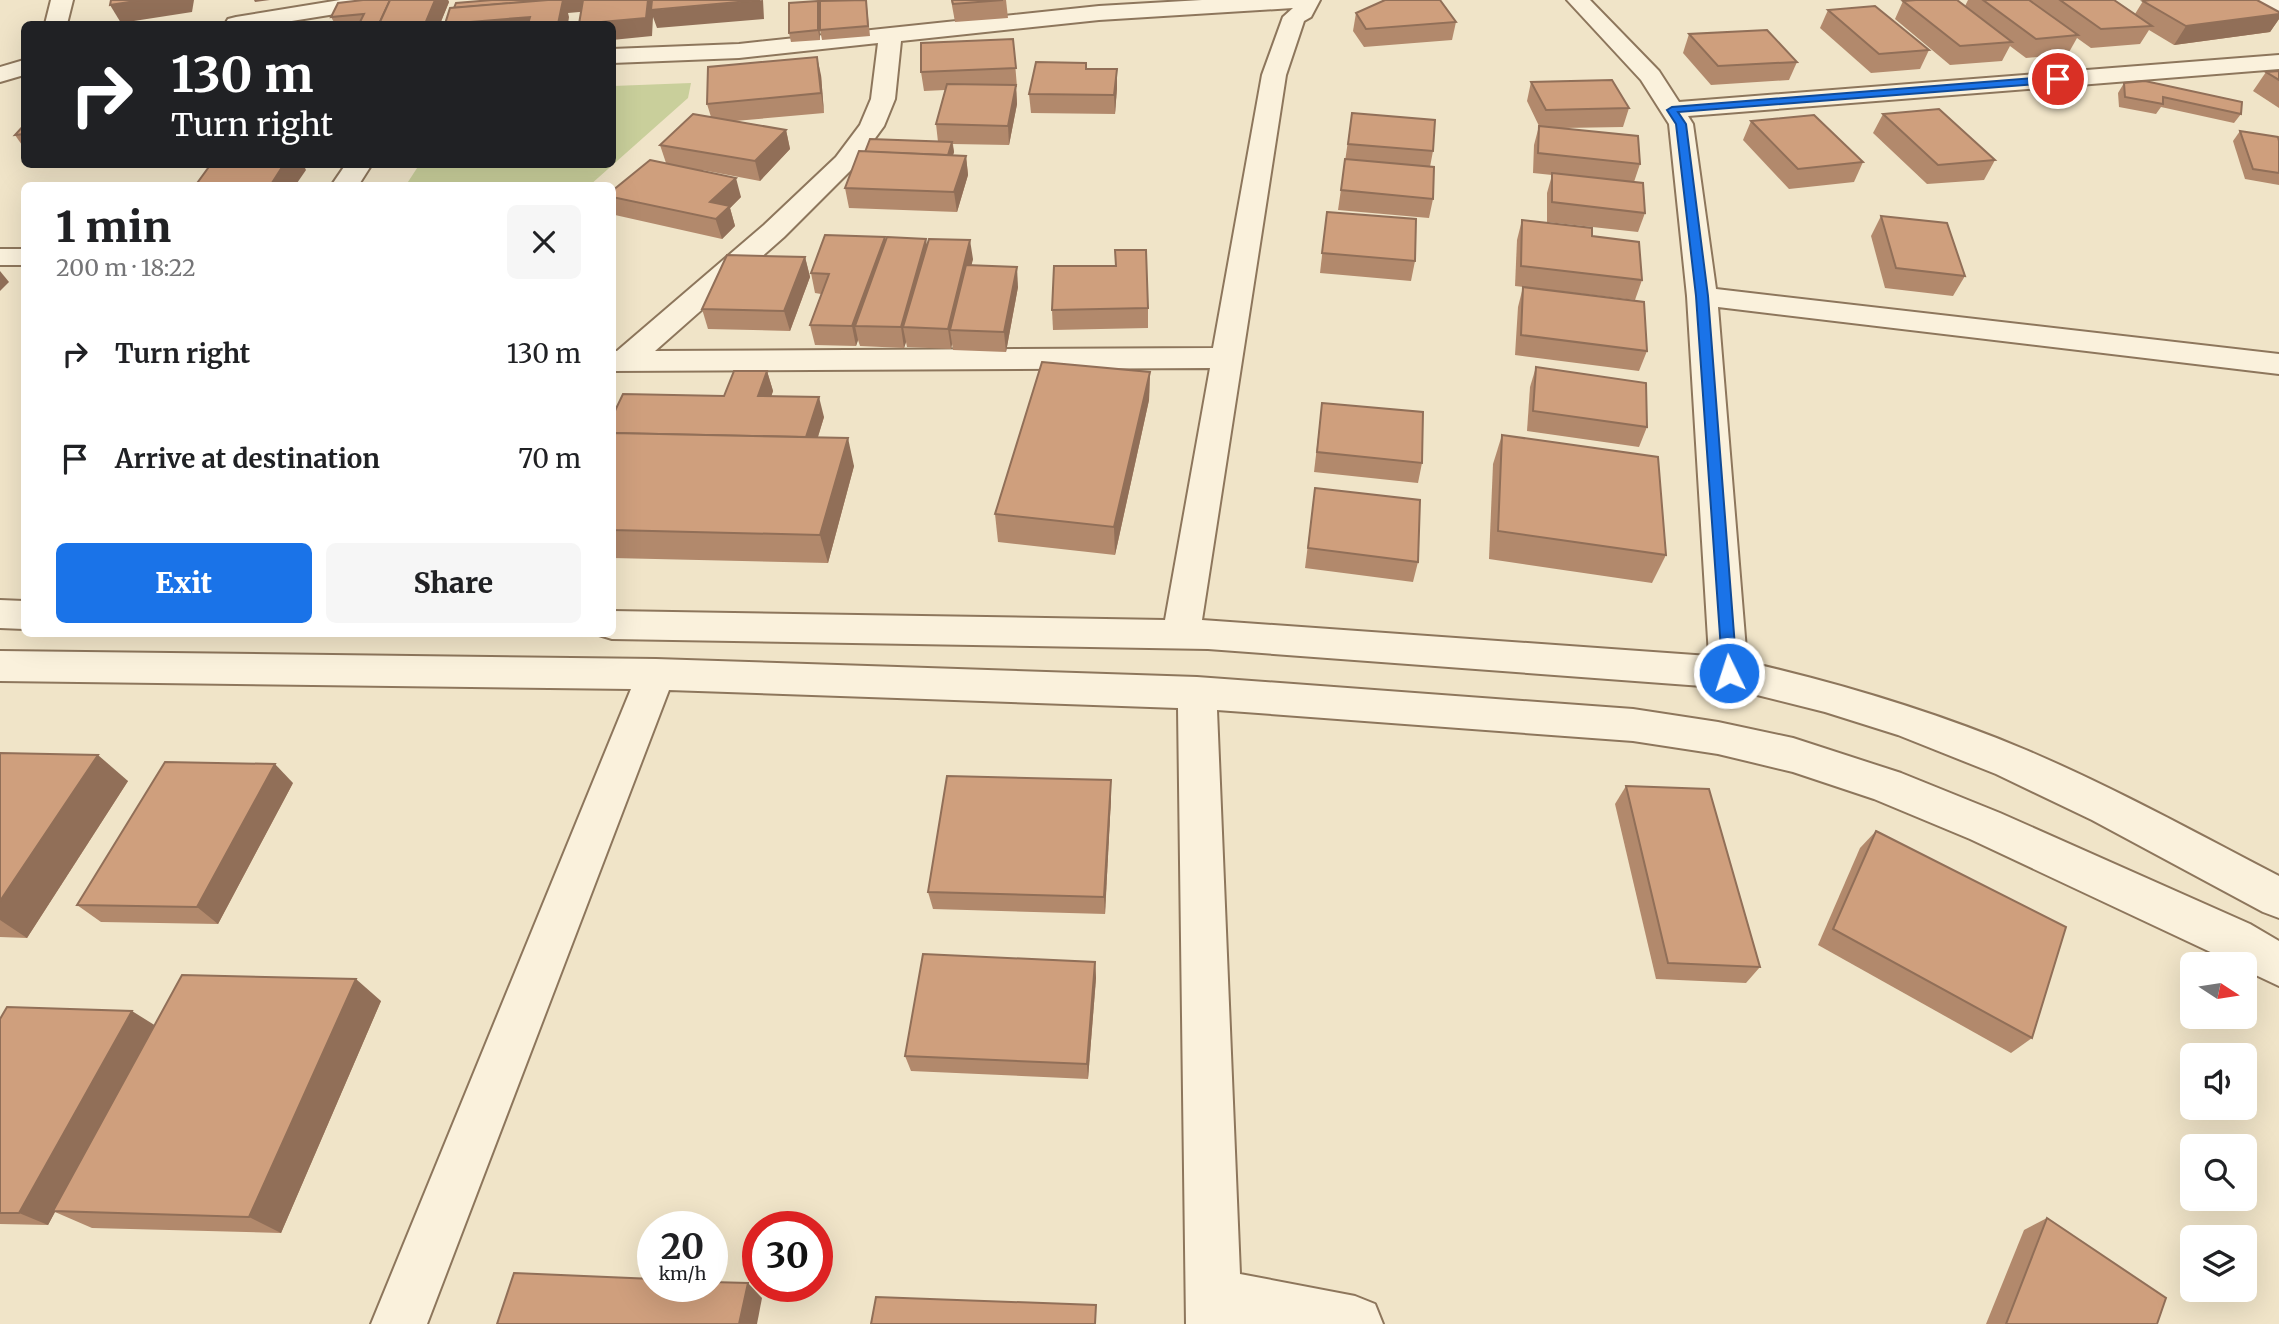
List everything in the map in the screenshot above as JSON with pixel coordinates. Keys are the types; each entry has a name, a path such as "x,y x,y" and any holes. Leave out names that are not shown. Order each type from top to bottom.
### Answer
{"street":[{"path":"57,21 62,0"},
{"path":"254,21 379,0"},
{"path":"616,56 739,51 891,35 1034,9 1307,0 1303,12 1294,17 1274,75 1181,634"},
{"path":"1578,0 1651,76 1681,124 1702,296 1729,673"},
{"path":"2266,0 2279,9"},
{"path":"619,360 774,231 845,162 872,126 883,99 891,35"},
{"path":"1672,110 2279,62"},
{"path":"0,75 21,68"},
{"path":"0,81 21,80"},
{"path":"0,257 21,257"},
{"path":"1702,296 2279,364"},
{"path":"619,360 1225,358"},
{"path":"0,614 21,615"},
{"path":"616,625 1181,634 1729,673 1825,696 1910,723 2011,762 2107,807 2279,898"},
{"path":"0,666 656,674 1197,693 1633,725 1718,738 1793,755 1886,785 1985,826 2234,939 2279,965"},
{"path":"399,1324 656,674"},
{"path":"1197,693 1213,1310 1355,1324"}],"green space":[{"path":"691,83 688,98 616,162 616,86"},
{"path":"417,168 609,168 593,182 408,182"}],"building":[{"path":"111,0 142,0 110,5"},
{"path":"390,0 380,21 360,21 364,14 331,17 338,3"},
{"path":"390,0 435,0 426,21 380,21"},
{"path":"548,0 454,8 456,3"},
{"path":"563,0 559,21 529,21 530,17 446,21 450,8"},
{"path":"583,0 648,0 646,18 580,21"},
{"path":"652,0 760,0 651,10"},
{"path":"866,0 868,26 820,30 820,1"},
{"path":"952,0 1003,0 953,4"},
{"path":"1385,0 1440,0 1456,22 1366,29 1356,13"},
{"path":"1957,0 2012,42 1960,46 1903,1"},
{"path":"1983,0 2029,0 2078,35 2036,39"},
{"path":"2060,0 2114,0 2152,26 2101,29"},
{"path":"2257,0 2279,14 2186,26 2143,1"},
{"path":"818,1 818,30 789,33 789,3"},
{"path":"1875,6 1929,50 1879,54 1828,10"},
{"path":"1767,30 1797,62 1718,66 1689,34"},
{"path":"1013,39 1016,68 921,72 921,43"},
{"path":"817,57 821,93 707,104 708,67"},
{"path":"1036,62 1086,63 1086,69 1117,69 1114,95 1029,94"},
{"path":"2279,71 2279,80 2266,72"},
{"path":"1612,80 1629,108 1546,110 1531,82"},
{"path":"2145,81 2242,102 2241,114 2163,97 2163,104 2125,97 2124,83"},
{"path":"947,84 1016,85 1008,126 936,124"},
{"path":"1939,109 1995,160 1938,165 1883,114"},
{"path":"1352,113 1435,120 1433,151 1348,144"},
{"path":"693,114 786,130 755,161 660,145"},
{"path":"1814,115 1863,162 1798,169 1751,121"},
{"path":"1539,126 1638,136 1640,164 1538,153"},
{"path":"2240,131 2278,137 2279,173 2253,169"},
{"path":"870,139 952,142 948,155 865,152"},
{"path":"859,151 966,156 954,192 845,188"},
{"path":"1345,159 1434,167 1433,199 1341,190"},
{"path":"650,160 736,178 710,202 730,206 716,219 616,198 616,188"},
{"path":"208,168 281,168 273,182 198,182"},
{"path":"1552,173 1643,183 1645,213 1552,202"},
{"path":"1327,212 1416,219 1415,261 1322,253"},
{"path":"1881,216 1947,223 1965,276 1896,268"},
{"path":"1522,220 1592,228 1592,236 1639,242 1642,280 1521,266"},
{"path":"825,235 885,237 852,326 810,325 829,274 811,273"},
{"path":"887,237 926,239 901,327 855,326"},
{"path":"929,239 970,240 948,329 903,327"},
{"path":"1115,250 1146,250 1148,308 1052,310 1054,266 1116,266"},
{"path":"727,255 805,257 784,311 702,309"},
{"path":"966,265 1017,267 1004,332 950,330"},
{"path":"1523,287 1644,302 1647,351 1521,335"},
{"path":"1042,362 1150,372 1114,527 995,514"},
{"path":"1536,367 1646,383 1647,427 1533,411"},
{"path":"734,371 767,371 758,396 819,397 806,437 616,433 616,409 623,394 724,396"},
{"path":"1322,403 1423,412 1422,463 1317,452"},
{"path":"616,433 848,438 820,535 616,530"},
{"path":"1502,435 1658,457 1666,555 1498,531"},
{"path":"1315,488 1420,500 1418,562 1308,548"},
{"path":"0,753 98,755 0,901"},
{"path":"165,762 275,764 197,907 77,905"},
{"path":"947,776 1111,780 1104,897 928,892"},
{"path":"1626,786 1709,789 1760,967 1668,963"},
{"path":"1876,831 2066,927 2032,1038 1833,929"},
{"path":"923,954 1095,962 1087,1064 905,1056"},
{"path":"182,975 356,979 249,1217 53,1211"},
{"path":"7,1007 132,1011 19,1213 0,1213 0,1019"},
{"path":"2047,1218 2166,1298 2157,1324 2006,1324"},
{"path":"514,1273 637,1278 637,1302 728,1302 728,1282 742,1283 744,1302 739,1324 497,1324"},
{"path":"876,1297 1096,1305 1095,1324 871,1324"}],"route":[{"path":"1729,673 1702,296 1681,124 1672,110 2058,79"}]}
